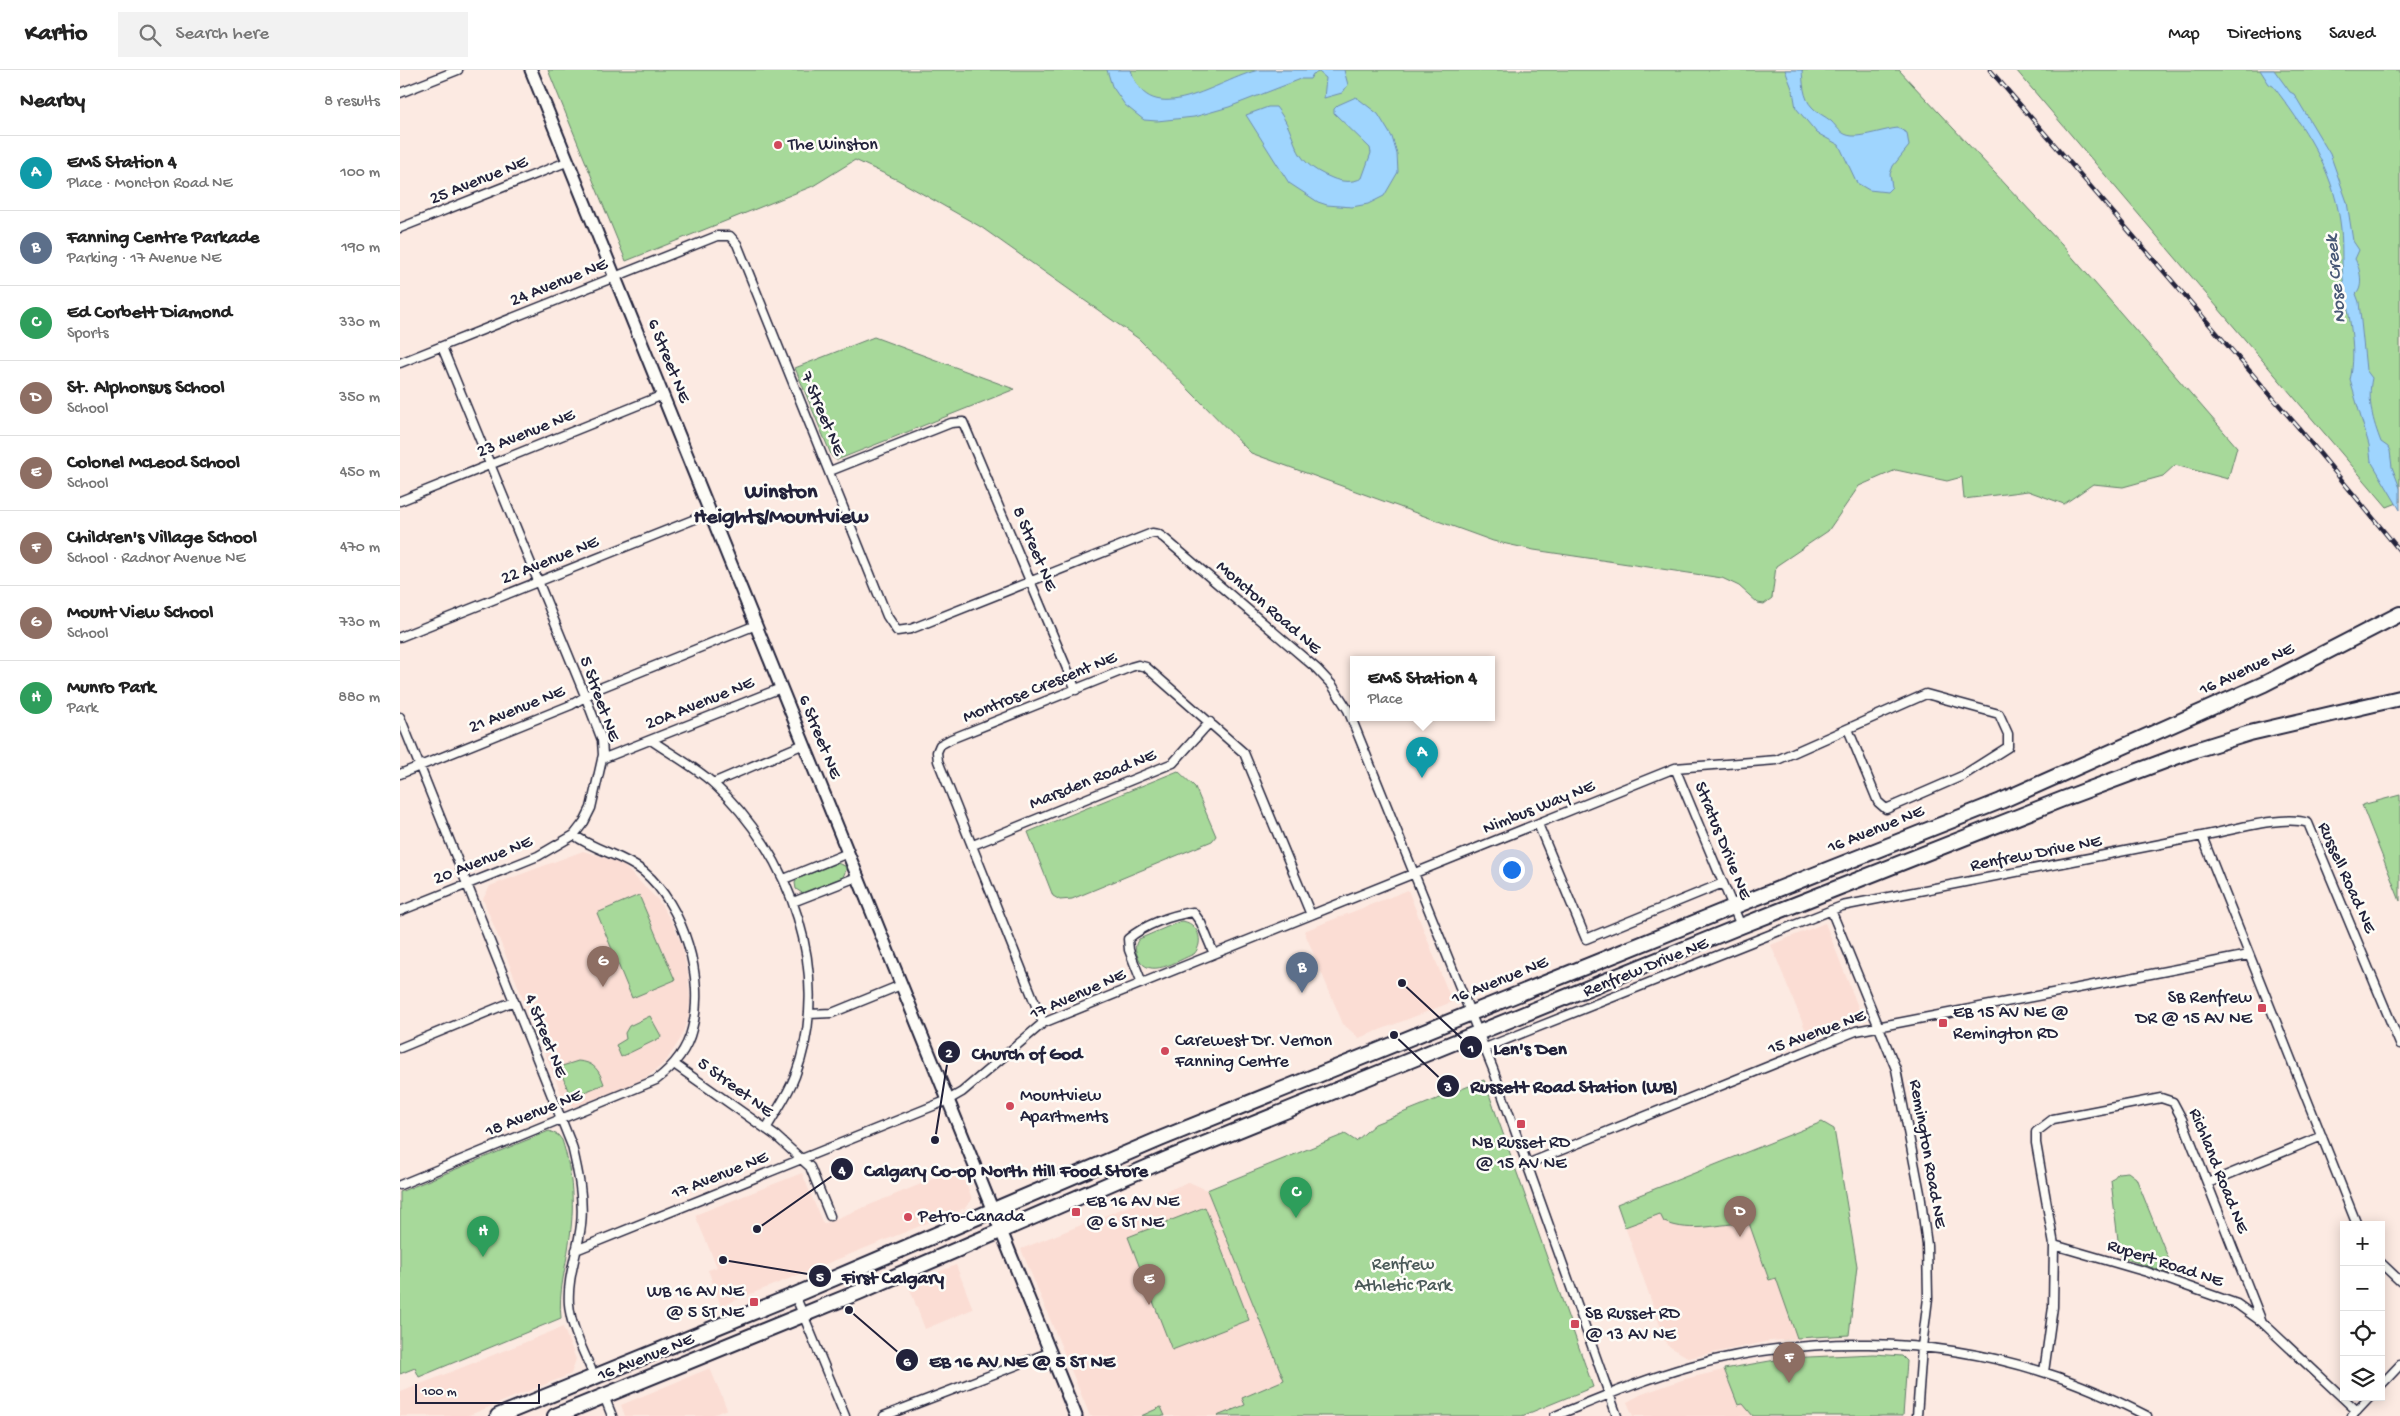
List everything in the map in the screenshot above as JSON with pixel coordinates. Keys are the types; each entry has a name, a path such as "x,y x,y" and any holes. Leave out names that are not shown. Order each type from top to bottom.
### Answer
{"highway":[{"name":"16 Avenue NE","path":"498,1416 795,1295 1086,1169 1733,906 2001,801 2264,684 2398,615"},
{"name":"16 Avenue NE","path":"555,1416 803,1315 1099,1187 1741,926 2071,796 2189,752 2302,719 2400,698"}],"street":[{"path":"400,93 458,70"},
{"name":"6 Street NE","path":"531,70 1076,1416"},
{"name":"25 Avenue NE","path":"400,228 569,162"},
{"name":"24 Avenue NE","path":"400,363 717,236 730,236"},
{"name":"7 Street NE","path":"730,236 737,244 887,616 897,631 911,629 1031,581"},
{"name":"5 Street NE","path":"442,347 602,740 602,759 591,808 584,822 574,835 588,844 623,858 644,872 661,890 680,921 694,977 696,1010 689,1039 674,1064 766,1129 810,1167 830,1216"},
{"name":"23 Avenue NE","path":"400,501 663,395"},
{"name":"8 Street NE","path":"830,472 951,423 963,422 1076,690"},
{"name":"22 Avenue NE","path":"400,637 710,513"},
{"name":"Moncton Road NE","path":"1031,581 1144,536 1158,534 1317,669 1338,693 1350,715"},
{"name":"21 Avenue NE","path":"400,774 586,698 600,688 756,625"},
{"name":"Montrose Crescent NE","path":"1043,1023 938,761 937,752 940,745 1138,665 1146,667 1237,745 1248,760 1311,915"},
{"name":"20A Avenue NE","path":"602,759 781,688"},
{"name":"Nimbus Way NE","path":"1414,875 1676,768 1777,760 1926,694 1999,714 2008,734 2008,747 1962,776 1886,809 1878,802 1848,729"},
{"name":"4 Street NE","path":"400,717 572,1146 580,1186 581,1225 569,1283 570,1311 594,1376"},
{"name":"Moncton Road NE","path":"1352,721 1485,1048 1618,1416"},
{"name":"Marsden Road NE","path":"973,845 1173,763 1210,722"},
{"path":"651,740 713,782 754,828 772,855 793,902 807,960 809,1014 807,1031 796,1075 766,1129"},
{"path":"713,782 804,744"},
{"name":"Stratus Drive NE","path":"1676,768 1741,926"},
{"name":"Russell Road NE","path":"2202,836 2285,820 2300,820 2308,823 2400,1044"},
{"path":"1538,824 1586,939 1723,883"},
{"name":"20 Avenue NE","path":"400,910 547,852 574,835"},
{"path":"2202,836 2355,1221"},
{"name":"Renfrew Drive NE","path":"1485,1048 1831,910 2202,836"},
{"path":"784,879 848,853"},
{"name":"17 Avenue NE","path":"576,1250 948,1100 962,1092 1043,1023 1414,875"},
{"path":"793,902 858,876"},
{"name":"Remington Road NE","path":"1831,910 1879,1026 1901,1086 1925,1228 1928,1298 1917,1416"},
{"path":"1142,983 1129,950 1128,939 1146,928 1182,913 1193,912 1201,923 1214,954"},
{"name":"15 Avenue NE","path":"1527,1164 1856,1031 2249,955"},
{"path":"809,1014 832,1013 902,985"},
{"path":"400,1048 514,1001"},
{"name":"18 Avenue NE","path":"400,1185 656,1080 674,1064"},
{"name":"Richland Road NE","path":"2044,1372 2053,1307 2054,1245 2036,1143 2036,1132 2053,1119 2161,1098 2167,1099 2177,1108 2262,1322 2354,1414"},
{"path":"2208,1183 2322,1136"},
{"name":"Rupert Road NE","path":"2054,1245 2147,1272 2237,1304 2262,1322"},
{"path":"2384,1266 2400,1281"},
{"path":"795,1295 845,1416"},
{"path":"1555,1416 1650,1379 1690,1366 1760,1352 1808,1346 1857,1344 1922,1347 1982,1356 2044,1372 2106,1396 2147,1416"},
{"path":"884,1416 1051,1352"},
{"path":"2385,1381 2400,1365"},
{"path":"604,1396 612,1416"},
{"path":"2354,1414 2366,1401"}],"shaded area":[{"path":"583,851 610,859 624,866 658,900 672,922 682,945 688,974 690,1000 689,1015 681,1038 667,1060 644,1079 575,1107 564,1100 483,899 490,886"},
{"path":"1408,890 1452,1002 1359,1038 1343,1024 1304,931"},
{"path":"1825,923 1862,1017 1859,1021 1810,1041 1771,945"},
{"path":"1822,1122 1834,1129 1857,1266 1849,1335 1770,1341 1689,1358 1667,1345 1617,1204"},
{"path":"960,1168 972,1199 965,1208 721,1306 708,1270 717,1267 695,1215 802,1173 823,1224"},
{"path":"1189,1182 1207,1190 1284,1380 1242,1398 1245,1405 1217,1416 1090,1416 1021,1249"},
{"path":"956,1265 973,1309 925,1329 908,1284"},
{"path":"563,1327 576,1359 571,1374 467,1416 400,1416 400,1390 401,1392"},
{"path":"1874,1354 1902,1356 1907,1361 1903,1416 1633,1416 1627,1402 1642,1394 1685,1379 1748,1364 1823,1355"},
{"path":"710,1368 727,1409 710,1416 625,1416 621,1405"}],"green space":[{"path":"548,70 1899,70 2061,244 2237,447 2228,479 2175,465 2163,476 2123,487 2093,484 2064,504 2028,491 1964,499 1962,477 1947,481 1896,470 1859,486 1828,531 1776,566 1772,598 1764,604 1758,603 1739,586 1722,578 1534,550 1493,541 1251,453 1139,339 981,227 898,180 855,160 813,186 626,261"},
{"path":"2016,70 2400,70 2400,502 2387,507"},
{"path":"874,337 1015,389 837,460 832,457 795,368"},
{"path":"1178,771 1195,787 1216,836 1212,841 1072,899 1060,900 1053,896 1028,832"},
{"path":"2400,795 2400,901 2362,805"},
{"path":"837,863 845,866 846,870 843,877 802,893 796,889 795,883 797,879"},
{"path":"639,895 675,980 632,998 597,913"},
{"path":"1181,921 1192,925 1198,933 1199,944 1194,954 1164,967 1149,968 1143,964 1136,950 1136,943 1139,939"},
{"path":"650,1016 661,1036 660,1038 621,1057 616,1045 626,1039 625,1033 629,1026"},
{"path":"578,1061 592,1065 604,1084 575,1096 569,1093 559,1067"},
{"name":"Renfrew Athletic Park","path":"1484,1080 1593,1387 1522,1416 1217,1416 1245,1405 1242,1398 1284,1380 1207,1190 1345,1134 1356,1141 1375,1124"},
{"path":"1822,1122 1834,1129 1857,1266 1849,1335 1797,1338 1776,1278 1769,1280 1749,1223 1696,1228 1686,1227 1664,1222 1660,1214 1625,1227 1617,1204"},
{"path":"549,1131 558,1135 562,1140 569,1165 572,1191 571,1230 561,1289 561,1318 419,1377 415,1368 400,1374 400,1192"},
{"path":"2128,1172 2136,1178 2175,1275 2120,1257 2111,1181 2118,1173"},
{"path":"1205,1207 1249,1320 1172,1350 1128,1237"},
{"path":"1874,1354 1902,1356 1907,1361 1903,1416 1753,1416 1743,1404 1738,1405 1724,1369 1787,1358"},
{"path":"1161,1407 1165,1416 1141,1416"}],"water":[{"path":"1107,70 1131,70 1140,89 1153,98 1169,100 1187,97 1259,70 1344,70 1348,85 1342,93 1324,98 1326,78 1319,72 1313,74 1310,79 1301,79 1229,107 1194,117 1157,121 1144,120 1125,105 1112,86"},
{"path":"1785,70 1802,70 1804,90 1809,103 1845,134 1857,136 1898,128 1907,133 1909,146 1893,166 1890,174 1892,187 1887,192 1869,190 1857,183 1839,145 1817,133 1796,108 1793,91"},
{"path":"2260,70 2274,70 2290,92 2294,94 2330,154 2347,202 2353,241 2359,250 2355,259 2360,272 2361,282 2356,294 2359,302 2366,370 2372,378 2370,395 2372,411 2381,442 2390,451 2392,467 2400,488 2400,510 2371,461 2369,445 2350,380 2353,355 2352,342 2343,278 2340,221 2331,184 2316,149 2296,117"},
{"path":"1356,97 1378,114 1392,137 1397,154 1398,172 1384,196 1368,204 1352,207 1327,205 1318,202 1289,183 1246,115 1268,107 1276,107 1284,118 1301,156 1308,164 1336,179 1355,181 1362,178 1371,153 1370,148 1334,113 1334,109 1338,105"}],"railway":[{"path":"1990,70 2298,427 2400,551"}],"place":[{"name":"The Winston","path":"778,145"},
{"name":"EMS Station 4","path":"1422,778"},
{"name":"Len's Den","path":"1402,983"},
{"name":"Mount View School","path":"603,987"},
{"name":"Fanning Centre Parkade","path":"1302,993"},
{"name":"SB Renfrew DR @ 15 AV NE","path":"2262,1008"},
{"name":"EB 15 AV NE @ Remington RD","path":"1943,1023"},
{"name":"Russett Road Station (WB)","path":"1394,1035"},
{"name":"Carewest Dr. Vernon Fanning Centre","path":"1165,1051"},
{"name":"Mountview Apartments","path":"1010,1106"},
{"name":"NB Russet RD @ 15 AV NE","path":"1521,1124"},
{"name":"Church of God","path":"935,1140"},
{"name":"EB 16 AV NE @ 6 ST NE","path":"1076,1212"},
{"name":"Petro-Canada","path":"908,1217"},
{"name":"Ed Corbett Diamond","path":"1296,1218"},
{"name":"Calgary Co-op North Hill Food Store","path":"757,1229"},
{"name":"St. Alphonsus School","path":"1740,1237"},
{"name":"Munro Park","path":"483,1257"},
{"name":"First Calgary","path":"723,1260"},
{"name":"WB 16 AV NE @ 5 ST NE","path":"754,1302"},
{"name":"Colonel McLeod School","path":"1149,1305"},
{"name":"EB 16 AV NE @ 5 ST NE","path":"849,1310"},
{"name":"SB Russet RD @ 13 AV NE","path":"1575,1324"},
{"name":"Children's Village School","path":"1789,1383"}],"district":[{"name":"Winston Heights/Mountview","path":"781,506"}],"water label":[{"name":"Nose Creek","path":"2337,279"}]}
